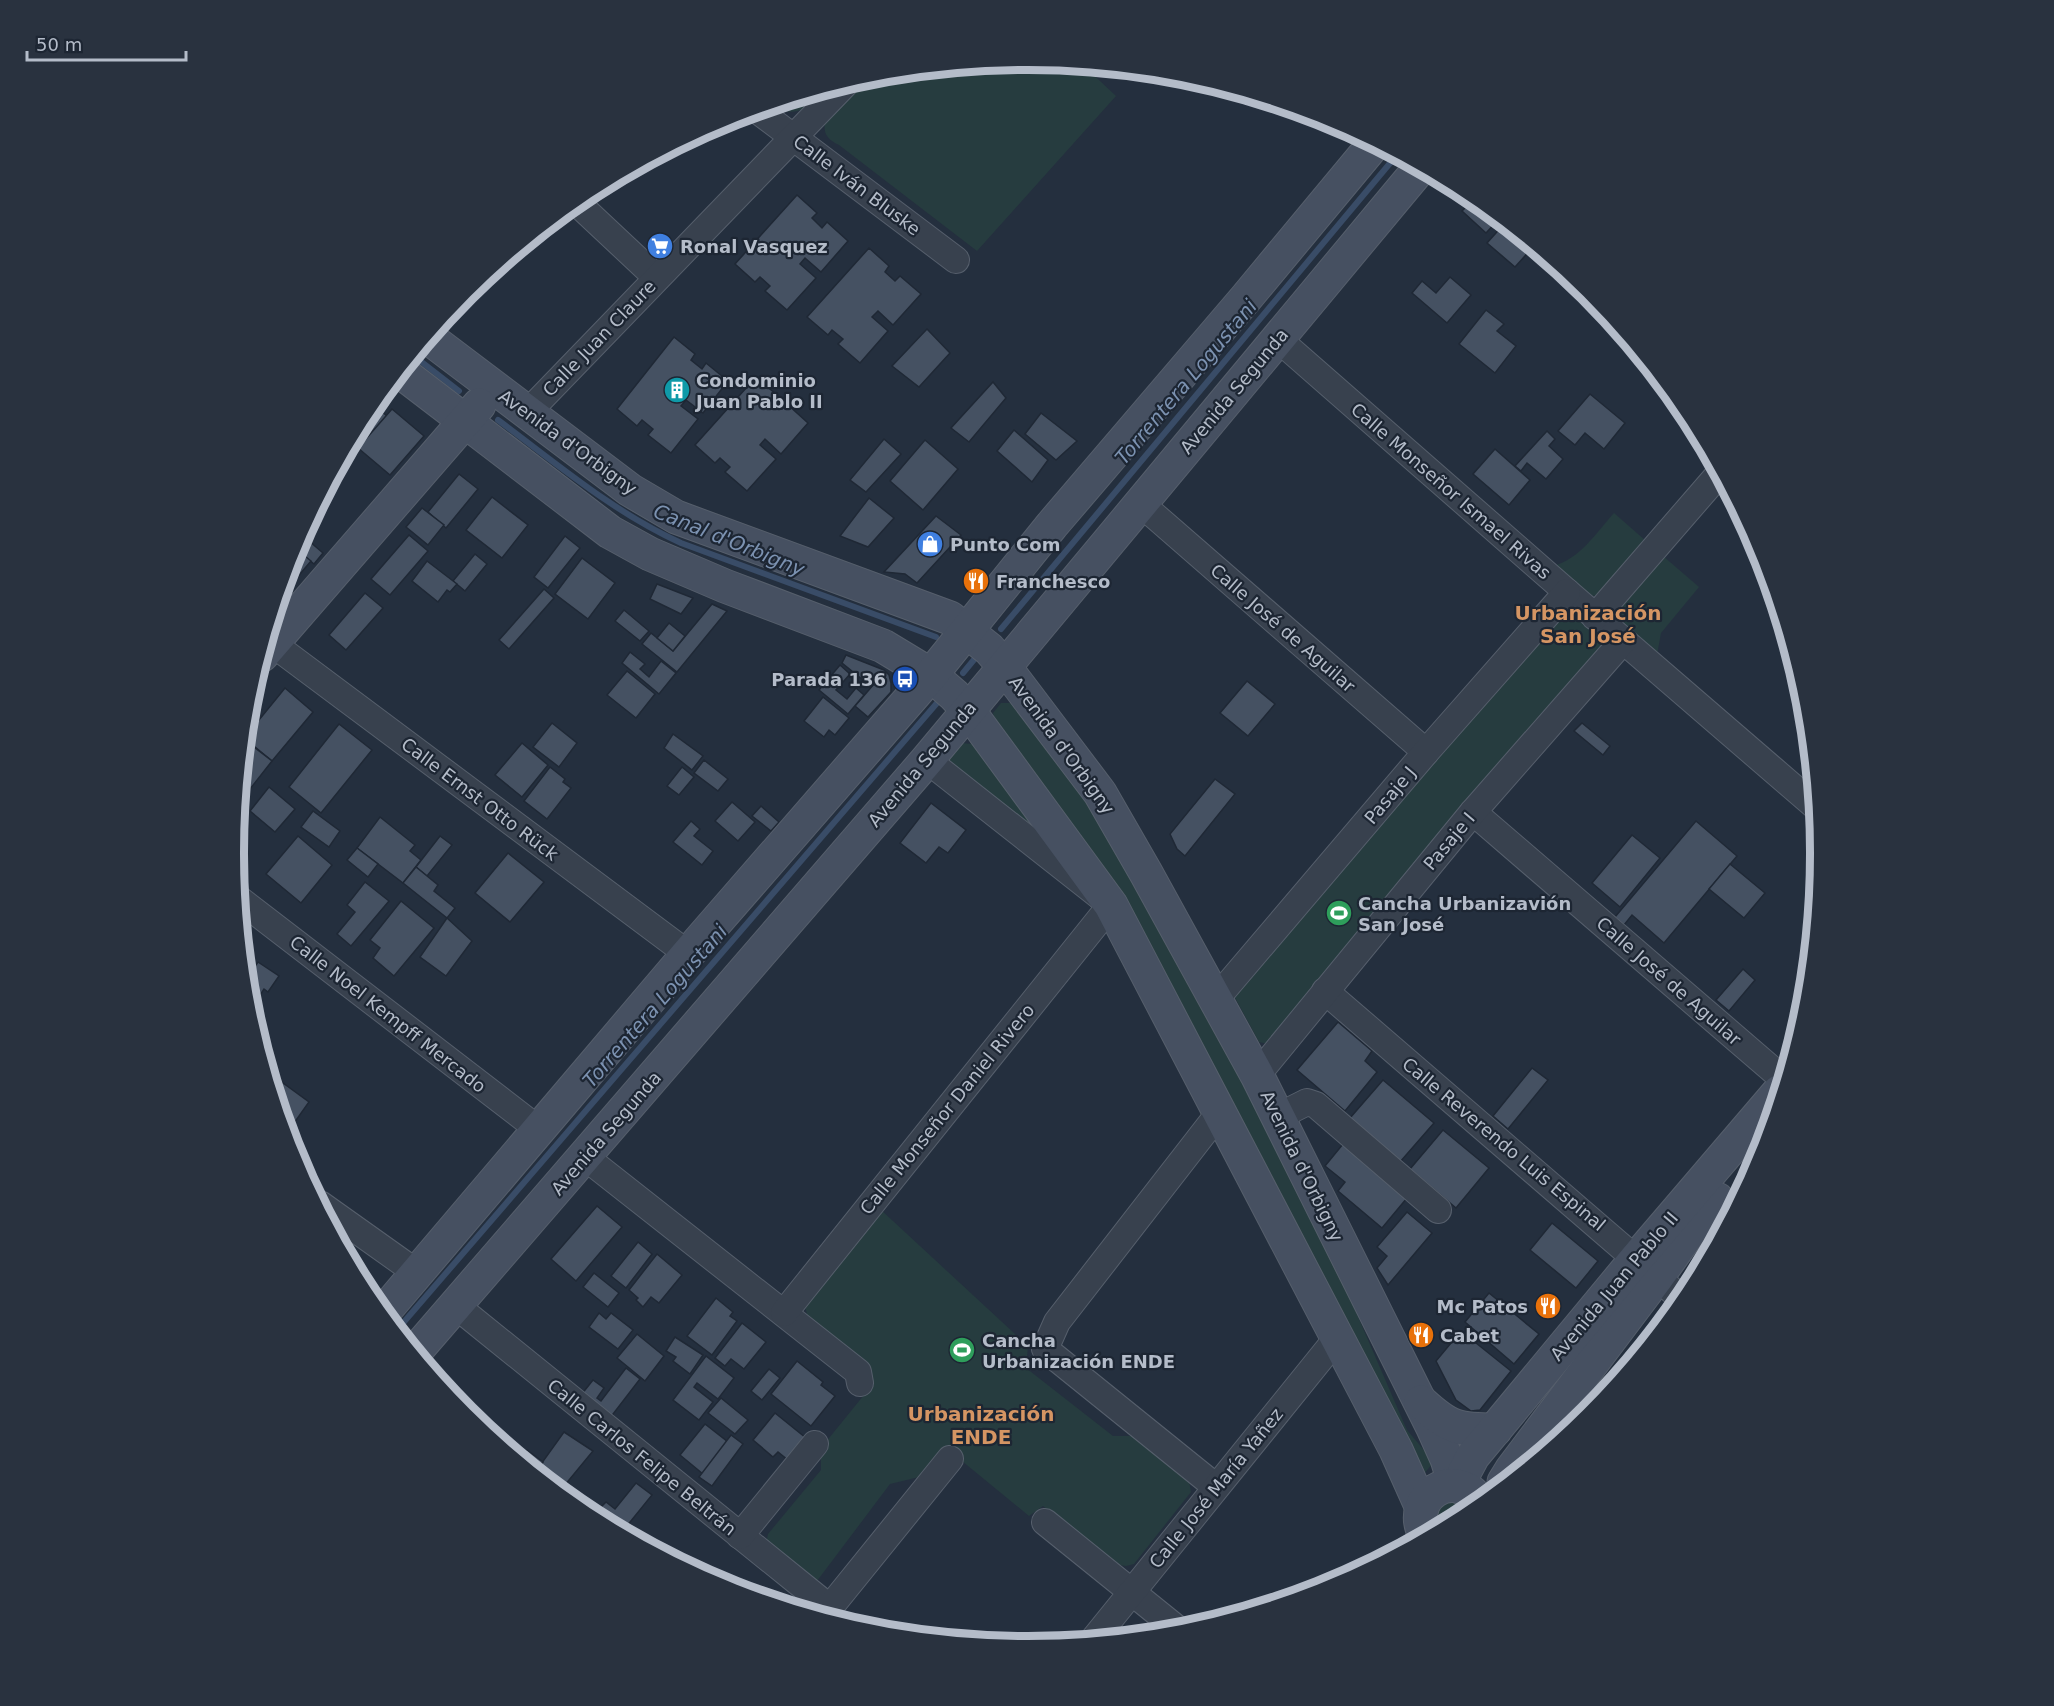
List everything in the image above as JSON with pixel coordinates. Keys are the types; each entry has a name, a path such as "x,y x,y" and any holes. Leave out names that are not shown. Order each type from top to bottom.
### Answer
{"main road":[{"path":"389,1306 688,954 931,675 1052,525 1369,149"},
{"name":"Avenida Segunda","path":"420,1346 927,760 1415,174"},
{"name":"Avenida d'Orbigny","path":"435,342 630,490 676,517 950,618 989,649 1100,793 1257,1075 1465,1492"},
{"path":"407,376 610,532 650,554 724,586 883,646 931,675 954,694 1111,905 1396,1450 1420,1528"},
{"path":"273,643 494,387"},
{"name":"Avenida Juan Pablo II","path":"1516,1464 1647,1268 1767,1108"},
{"name":"Avenida Juan Pablo II","path":"1465,1492 1465,1471 1473,1456 1495,1430 1647,1268 1695,1224 1742,1170"},
{"path":"1418,1399 1445,1422 1458,1428 1495,1430"},
{"path":"1420,1528 1425,1501 1434,1491 1440,1487 1465,1492"}],"street":[{"name":"Calle Juan Claure","path":"528,412 835,95"},
{"name":"Calle Iván Bluske","path":"765,116 956,260"},
{"path":"583,209 657,277"},
{"name":"Calle Monseñor Ismael Rivas","path":"1278,339 1808,800"},
{"path":"1595,617 1714,479"},
{"name":"Calle José de Aguilar","path":"1140,503 1426,752"},
{"name":"Pasaje J","path":"1215,1000 1426,752 1567,592"},
{"name":"Pasaje I","path":"1257,1075 1473,812 1623,641"},
{"name":"Calle Ernst Otto Rück","path":"271,651 688,954"},
{"path":"927,760 1111,905"},
{"name":"Calle José de Aguilar","path":"1473,812 1777,1074"},
{"name":"Calle Noel Kempff Mercado","path":"246,905 538,1129"},
{"name":"Calle Monseñor Daniel Rivero","path":"784,1313 1111,905"},
{"name":"Calle Reverendo Luis Espinal","path":"1325,991 1675,1293"},
{"path":"1279,1120 1307,1102 1316,1105 1438,1210"},
{"path":"1216,1487 1045,1349 1057,1322 1220,1112"},
{"path":"585,1157 858,1372 860,1383"},
{"path":"332,1213 417,1273"},
{"name":"Calle Carlos Felipe Beltrán","path":"455,1305 740,1536 823,1609"},
{"name":"Calle José María Yañez","path":"1100,1632 1338,1337"},
{"path":"740,1536 815,1444"},
{"path":"829,1610 950,1459"},
{"path":"1045,1522 1168,1622"}],"green space":[{"path":"1027,70 1092,73 1116,96 977,251 831,141 825,132 825,120 853,91 925,77 976,72"},
{"path":"814,100 801,110 789,112 783,110"},
{"path":"1614,513 1646,541 1601,593 1593,596 1583,591 1553,566 1571,558 1594,537"},
{"path":"1663,556 1699,587 1661,633 1657,655 1619,622 1617,615 1620,606"},
{"path":"1567,610 1577,612 1601,637 1601,654 1268,1044 1259,1042 1233,994 1430,762"},
{"path":"1001,703 1010,703 1025,714 1090,796 1245,1081 1343,1282 1407,1430 1434,1462 1417,1482 995,723 993,713"},
{"path":"961,743 972,744 981,751 1038,829 1028,828 944,762"},
{"path":"880,1209 1028,1346 1026,1368 1113,1436 1133,1436 1189,1481 1191,1492 1134,1564 1120,1565 1043,1506 1029,1516 951,1452 935,1457 919,1477 890,1484 817,1581 766,1544 768,1534 821,1470 821,1448 868,1390 808,1318 805,1306"},
{"path":"1454,1500 1460,1505 1437,1520 1438,1510"}],"building":[{"path":"797,195 817,213 812,218 822,228 827,222 848,241 821,272 805,258 800,264 816,278 787,310 765,291 770,286 760,277 755,282 735,264"},
{"path":"1467,206 1493,225 1486,233 1462,211"},
{"path":"1499,229 1528,253 1515,267 1487,243"},
{"name":"Condominio Juan Pablo II","path":"869,248 889,266 885,272 895,281 900,276 921,294 893,325 878,311 872,317 888,331 860,363 838,344 843,339 832,330 828,335 807,317"},
{"path":"1450,277 1471,295 1447,323 1412,293 1422,281 1436,293"},
{"path":"1486,310 1504,324 1497,331 1516,346 1495,373 1459,344"},
{"path":"927,329 950,353 919,387 892,366"},
{"name":"Condominio Juan Pablo II","path":"674,337 695,354 691,360 702,369 706,363 728,381 703,413 686,400 681,406 698,419 671,453 648,435 653,429 642,420 637,426 617,409"},
{"name":"Condominio Juan Pablo II","path":"756,377 777,395 772,400 782,409 787,404 808,423 781,454 765,439 760,445 776,459 747,491 725,472 730,467 720,458 715,463 695,445"},
{"path":"993,382 1006,398 969,442 951,428"},
{"path":"1590,394 1625,423 1604,449 1585,433 1575,445 1558,431"},
{"path":"392,409 424,436 390,475 358,448"},
{"path":"381,411 387,416 358,448 376,418"},
{"path":"1041,413 1077,441 1056,460 1025,434"},
{"path":"1014,430 1048,460 1032,482 997,451"},
{"path":"1547,431 1555,439 1549,446 1563,459 1546,479 1527,463 1521,471 1515,466"},
{"path":"884,439 901,454 866,492 850,480"},
{"path":"925,440 958,469 923,510 890,481"},
{"path":"1495,449 1530,480 1509,505 1473,474"},
{"path":"459,474 478,489 446,528 428,512"},
{"path":"492,497 528,525 502,558 466,530"},
{"path":"869,498 894,518 868,547 840,536"},
{"path":"422,508 444,525 428,545 406,527"},
{"path":"936,516 961,535 917,583 905,574 884,572"},
{"path":"409,535 428,551 390,595 371,579"},
{"path":"565,536 580,548 548,588 534,577"},
{"path":"310,542 323,553 314,564 304,555"},
{"path":"475,554 487,564 465,591 453,581"},
{"path":"304,555 311,561 293,582"},
{"path":"582,558 615,583 588,619 555,594"},
{"path":"427,561 457,584 450,592 447,590 438,602 412,581"},
{"path":"657,584 693,598 681,614 650,599"},
{"path":"544,589 554,598 509,649 499,640"},
{"path":"365,593 383,608 346,650 329,635"},
{"path":"712,604 727,611 677,672 642,644 651,633 673,651"},
{"path":"624,610 649,631 640,641 615,621"},
{"path":"669,623 685,636 673,651 657,638"},
{"path":"630,652 645,664 640,669 649,677 661,661 676,673 659,694 622,663"},
{"path":"846,655 884,670 889,675 891,692 868,717 855,706 874,684 866,677 863,680 842,663"},
{"path":"840,665 850,674 836,690 847,699 856,688 864,695 848,714 819,690"},
{"path":"627,671 655,694 636,718 607,695"},
{"path":"1247,681 1275,704 1248,736 1220,713"},
{"path":"285,688 313,712 272,761 252,745 256,724"},
{"path":"823,697 849,718 835,735 829,730 824,737 804,721"},
{"path":"552,723 577,743 559,767 533,747"},
{"path":"1582,723 1610,746 1603,755 1574,731"},
{"path":"339,724 372,750 321,813 289,787"},
{"path":"673,734 703,756 692,770 664,748"},
{"path":"522,743 548,765 522,797 495,775"},
{"path":"252,745 272,761 247,793"},
{"path":"704,760 728,779 718,791 694,773"},
{"path":"550,767 565,779 563,782 571,788 547,819 524,801"},
{"path":"682,767 694,777 679,795 667,786"},
{"path":"1215,779 1235,794 1185,856 1177,849 1170,834"},
{"path":"269,787 295,809 275,832 250,811"},
{"path":"732,802 755,822 738,841 715,821"},
{"path":"931,803 966,830 948,853 939,847 926,863 900,843"},
{"path":"761,806 779,822 771,831 752,816"},
{"path":"313,811 340,831 329,847 301,827"},
{"path":"380,817 415,845 410,851 421,860 403,883 357,848"},
{"path":"691,821 700,829 694,836 713,851 702,865 673,842"},
{"path":"1696,821 1737,856 1664,943 1632,915 1624,925 1615,917"},
{"path":"1632,835 1660,858 1620,907 1592,883"},
{"path":"298,836 332,865 301,903 266,874"},
{"path":"440,836 452,845 427,876 416,867"},
{"path":"357,848 378,864 368,877 347,860"},
{"path":"508,853 544,882 510,922 475,893"},
{"path":"1730,864 1765,893 1744,918 1709,889"},
{"path":"416,867 438,885 434,891 455,908 447,918 403,883"},
{"path":"365,882 389,901 351,946 337,934 355,912 347,905"},
{"path":"401,901 434,928 394,976 373,958 380,948 370,940"},
{"path":"447,918 472,941 446,976 420,957"},
{"path":"258,962 279,976 268,992 264,989 258,997 253,969"},
{"path":"1743,969 1755,980 1729,1011 1716,1000"},
{"path":"1338,1022 1372,1051 1365,1061 1377,1072 1345,1111 1297,1070"},
{"path":"1532,1068 1548,1080 1508,1129 1493,1116"},
{"path":"278,1080 309,1102 293,1124"},
{"path":"1383,1080 1434,1123 1400,1162 1350,1118"},
{"path":"1443,1130 1489,1168 1456,1208 1410,1169"},
{"path":"1343,1144 1407,1198 1382,1228 1338,1191 1345,1182 1325,1166"},
{"path":"597,1206 622,1227 576,1281 551,1259"},
{"path":"1407,1212 1432,1233 1388,1285 1377,1268 1387,1256 1377,1247"},
{"path":"1552,1223 1598,1261 1576,1288 1530,1250"},
{"path":"638,1242 652,1254 626,1288 611,1276"},
{"path":"657,1254 682,1275 659,1303 651,1297 643,1307 636,1300 638,1298 629,1290"},
{"path":"594,1273 619,1293 608,1307 583,1287"},
{"path":"1489,1293 1539,1334 1514,1364 1465,1322"},
{"path":"716,1298 733,1312 730,1316 737,1321 712,1355 687,1336"},
{"path":"599,1313 606,1319 611,1313 633,1330 618,1349 589,1327"},
{"path":"742,1323 766,1342 744,1369 731,1359 725,1366 715,1358"},
{"path":"1461,1331 1511,1371 1480,1410 1471,1411 1456,1400 1436,1361"},
{"path":"637,1334 664,1356 645,1381 617,1358"},
{"path":"675,1337 703,1355 690,1374 673,1361 676,1357 666,1351"},
{"path":"706,1356 734,1378 718,1399 697,1383 694,1387 713,1402 699,1420 673,1400"},
{"path":"797,1361 823,1382 821,1385 835,1396 811,1426 771,1394"},
{"path":"626,1368 640,1379 610,1418 581,1395 593,1380 604,1388 597,1398 601,1401"},
{"path":"769,1369 780,1378 762,1400 751,1391"},
{"path":"721,1398 748,1420 735,1434 708,1413"},
{"path":"775,1413 806,1438 788,1460 778,1452 773,1457 753,1440"},
{"path":"705,1424 728,1442 703,1474 680,1455"},
{"path":"564,1432 593,1451 565,1485 540,1465"},
{"path":"731,1435 743,1444 712,1486 699,1477"},
{"path":"527,1450 543,1462 540,1465 525,1453"},
{"path":"636,1483 652,1495 627,1526 599,1509 606,1502 615,1509"}],"waterway":[{"name":"Torrentera Logustani","path":"1001,629 1392,161"},
{"name":"Canal d'Orbigny","path":"420,360 459,391"},
{"name":"Canal d'Orbigny","path":"498,420 609,502 656,531 681,543 936,637"},
{"name":"Torrentera Logustani","path":"963,673 977,656"},
{"name":"Torrentera Logustani","path":"402,1324 937,703"}],"place":[{"name":"Ronal Vasquez","path":"660,246"},
{"name":"Condominio Juan Pablo II","path":"677,390"},
{"name":"Punto Com","path":"930,544"},
{"name":"Franchesco","path":"976,581"},
{"name":"Parada 136","path":"905,679"},
{"name":"Cancha Urbanizavión San José","path":"1339,913"},
{"name":"Mc Patos","path":"1548,1306"},
{"name":"Cabet","path":"1421,1335"},
{"name":"Cancha Urbanización ENDE","path":"962,1350"}],"district":[{"name":"Urbanización San José","path":"1588,624"},
{"name":"Urbanización ENDE","path":"981,1426"}]}
